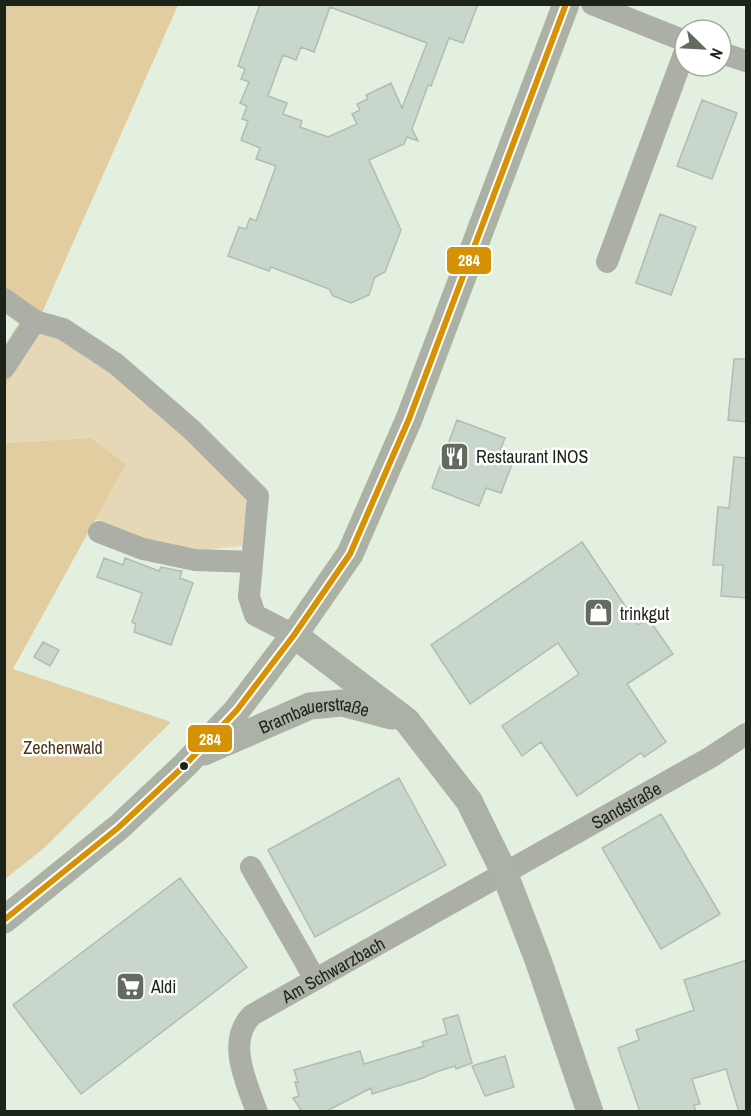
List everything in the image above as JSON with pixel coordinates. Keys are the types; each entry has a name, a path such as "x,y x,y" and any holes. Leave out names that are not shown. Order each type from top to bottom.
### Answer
{"main road":[{"name":"Brambauerstraße","path":"4,920 119,827 192,758 237,710 294,635 350,554 409,419 566,4"},
{"path":"294,635 406,721 469,801 504,872 538,960 590,1112"},
{"name":"Brambauerstraße","path":"192,758 310,706 342,703 406,721"}],"street":[{"path":"592,4 673,36"},
{"path":"607,262 675,78"},
{"path":"4,299 35,321 63,329 116,364 192,430 258,496 249,597 255,615 294,635"},
{"path":"4,368 35,321"},
{"path":"99,532 143,549 195,560 252,562"},
{"name":"Sandstraße","path":"504,872 711,757 747,734"},
{"path":"251,867 315,979"},
{"name":"Am Schwarzbach","path":"257,1112 246,1081 238,1047 243,1023 252,1015 504,872"}],"shaded area":[{"path":"35,329 61,338 107,366 244,493 247,506 242,546 202,550 158,543 95,519 126,464 91,438 5,443 5,389"}],"green space":[{"path":"5,5 178,5 35,329 5,389 5,345 19,323 4,312"},
{"name":"Zechenwald","path":"91,438 126,464 13,669 171,722 43,849 5,879 5,443"}],"building":[{"path":"260,4 478,4 463,43 449,38 431,86 428,85 412,129 418,141 407,137 404,144 369,160 401,230 385,272 375,277 369,295 351,303 333,296 329,289 271,267 269,271 228,256 239,227 246,229 250,218 256,221 276,166 256,159 260,148 241,140 248,121 242,119 247,106 240,103 249,82 241,79 245,69 238,66","holes":["330,7 427,43 402,108 391,83 366,95 368,99 357,104 360,110 352,114 357,124 328,137 300,127 302,121 283,114 287,103 268,96 283,55 296,60 301,47 314,52"]},
{"path":"702,100 737,113 712,179 677,166"},
{"path":"660,214 696,227 671,295 636,283"},
{"path":"734,359 747,359 747,422 728,420"},
{"path":"457,420 505,438 499,453 514,459 501,493 486,488 479,506 432,488"},
{"path":"734,457 747,458 747,598 721,596 723,565 713,565 718,507 729,508"},
{"path":"582,542 638,625 648,618 673,654 627,684 666,742 644,757 641,753 577,796 541,742 522,756 502,726 579,674 558,643 470,704 431,645"},
{"path":"104,558 123,565 125,558 159,571 161,567 182,571 180,578 193,583 171,645 134,632 136,624 132,622 142,593 97,577"},
{"path":"43,642 59,650 50,666 34,657"},
{"path":"399,778 446,865 315,937 268,850"},
{"path":"661,814 720,914 661,949 602,848"},
{"name":"Aldi","path":"180,878 247,967 81,1094 13,1005"},
{"path":"747,960 747,1112 739,1112 726,1069 692,1079 700,1104 694,1105 696,1112 640,1112 618,1048 639,1040 636,1030 694,1010 684,980"},
{"path":"458,1015 472,1063 456,1069 455,1066 372,1094 371,1088 325,1112 302,1112 293,1098 299,1096 294,1070 360,1051 364,1064 424,1046 422,1042 447,1034 443,1019"},
{"path":"505,1056 514,1087 485,1096 472,1066"}],"transit line":[{"name":"284","path":"4,920 119,827 185,765 237,710 294,635 350,554 409,419 566,4"}],"place":[{"name":"Restaurant INOS","path":"455,456"},
{"name":"trinkgut","path":"599,613"},
{"name":"Aldi","path":"130,986"}]}
